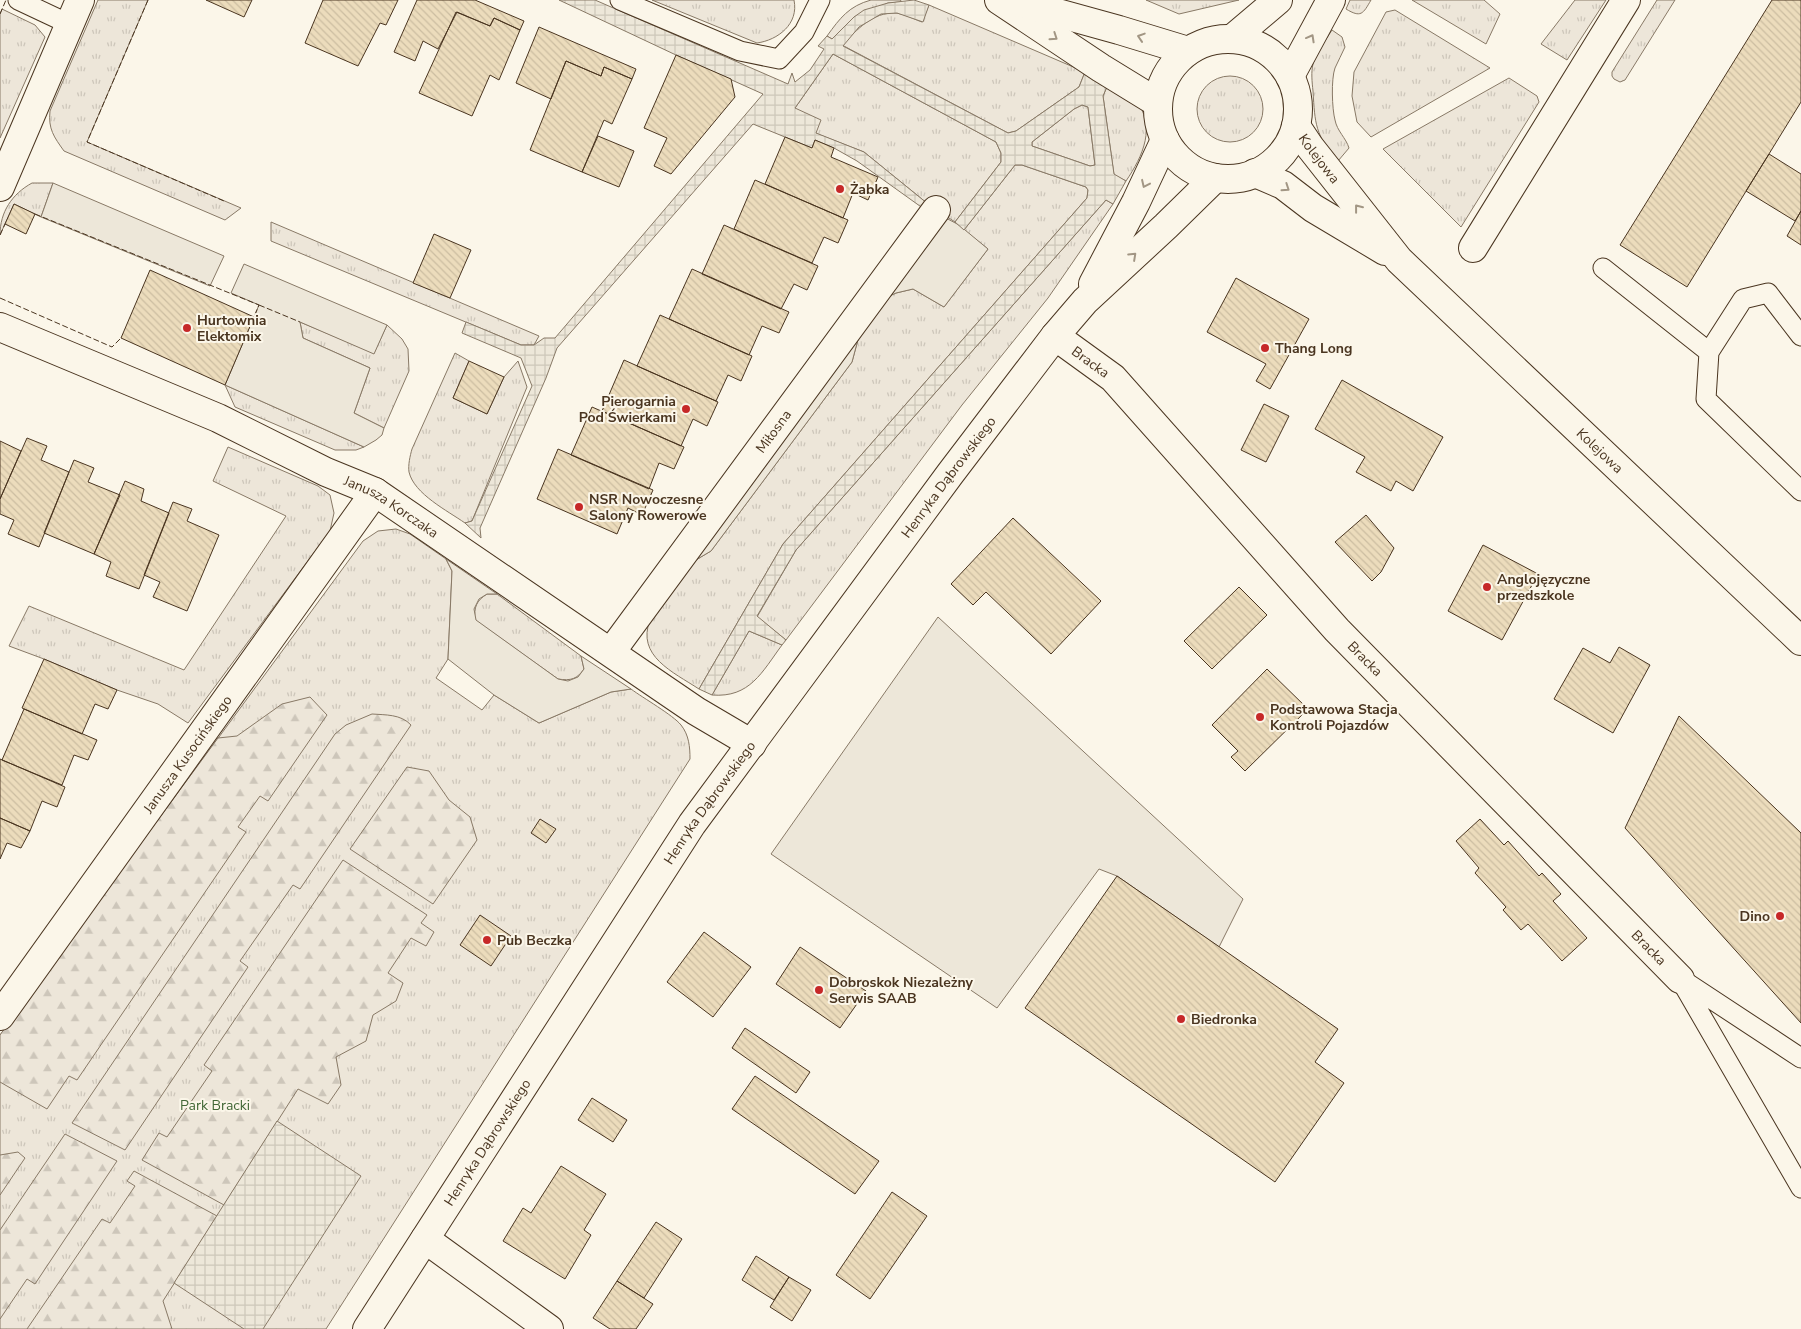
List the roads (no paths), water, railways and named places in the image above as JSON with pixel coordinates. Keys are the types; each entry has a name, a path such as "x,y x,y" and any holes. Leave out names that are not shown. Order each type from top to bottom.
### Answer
{"street":[{"path":"999,0 1101,68 1158,103"},
{"path":"1010,0 1188,51"},
{"path":"1232,38 1278,0"},
{"path":"1290,76 1331,0"},
{"path":"1473,248 1626,0"},
{"path":"0,187 74,12"},
{"path":"1232,38 1255,44 1276,57 1290,76 1296,92 1298,109 1296,126 1288,146 1274,162 1255,173 1235,179 1215,178 1194,170 1177,158 1165,140 1159,122 1158,103 1162,83 1173,65 1188,51 1209,41 1232,38"},
{"name":"Kolejowa","path":"1296,126 1310,147 1399,260 1801,640"},
{"name":"Henryka Dąbrowskiego","path":"1085,301 1136,202 1165,140"},
{"name":"Kolejowa","path":"1255,173 1283,185 1313,208 1399,260"},
{"name":"Henryka Dąbrowskiego","path":"367,1329 692,824 950,474 1055,336 1085,301 1215,178"},
{"name":"Miłosna","path":"611,652 936,210"},
{"name":"Janusza Korczaka","path":"0,327 218,418 326,472 375,492 707,718 752,744"},
{"name":"Bracka","path":"1055,336 1113,378 1337,630 1680,979"},
{"name":"Janusza Kusocińskiego","path":"0,1016 375,492"},
{"path":"425,1239 549,1329"}],"lane":[{"path":"18,0 74,12"},
{"path":"620,0 740,51 779,59 804,32 820,0"},
{"path":"1603,268 1709,352"},
{"path":"1801,336 1768,293 1743,299 1709,352 1706,399 1801,491"},
{"path":"1680,979 1801,1058"},
{"path":"1680,979 1801,1188"}],"place":[{"name":"Żabka","path":"840,189"},
{"name":"Hurtownia Elektomix","path":"187,328"},
{"name":"Thang Long","path":"1265,348"},
{"name":"Pierogarnia Pod Świerkami","path":"686,409"},
{"name":"NSR Nowoczesne Salony Rowerowe","path":"579,507"},
{"name":"Anglojęzyczne przedszkole","path":"1487,587"},
{"name":"Podstawowa Stacja Kontroli Pojazdów","path":"1260,717"},
{"name":"Dino","path":"1780,916"},
{"name":"Pub Beczka","path":"487,940"},
{"name":"Dobroskok Niezależny Serwis SAAB","path":"819,990"},
{"name":"Biedronka","path":"1181,1019"}],"park label":[{"name":"Park Bracki","path":"215,1105"}]}
